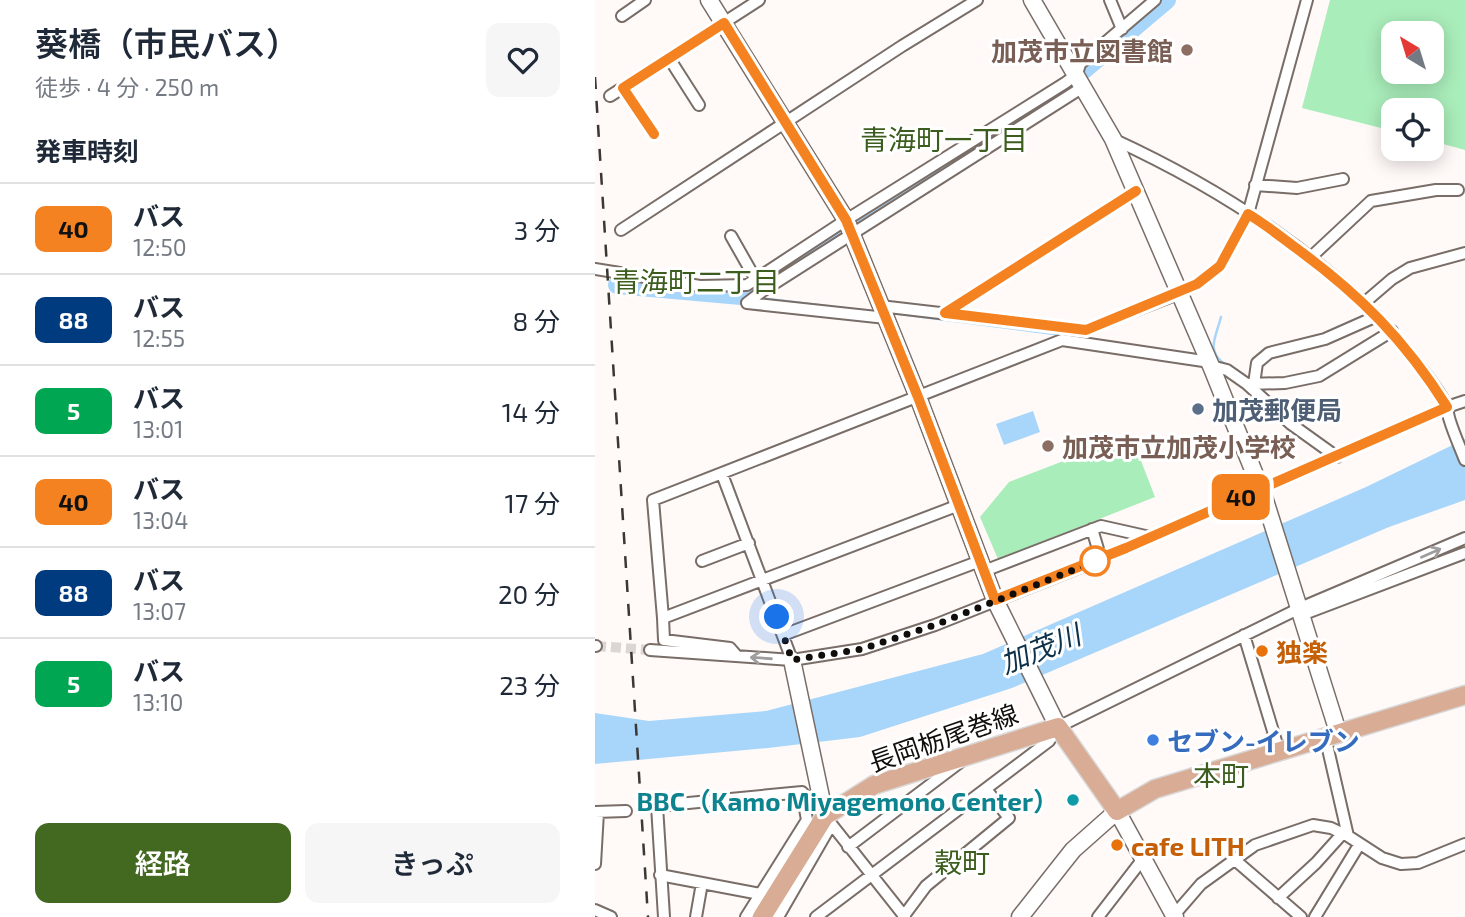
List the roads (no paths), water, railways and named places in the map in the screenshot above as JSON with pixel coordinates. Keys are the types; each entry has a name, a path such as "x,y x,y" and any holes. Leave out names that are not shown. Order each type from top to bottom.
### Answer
{"main road":[{"path":"1117,811 1155,789 1465,695"},
{"name":"長岡栃尾巻線","path":"762,917 801,855 828,820 874,785 969,753 1053,719 1117,811"}],"street":[{"path":"622,16 645,0"},
{"path":"709,0 849,227 918,397 996,603 1053,719 1049,741 816,917"},
{"path":"610,96 759,0"},
{"path":"621,230 977,0"},
{"path":"1032,0 1114,139 1263,493 1300,608 1332,734 1345,835"},
{"path":"1110,0 1122,29"},
{"path":"1080,80 1080,64 1155,0"},
{"path":"737,656 730,648 664,640 653,500 1063,340 1197,284 1220,266 1248,214 1307,0"},
{"path":"669,58 699,105"},
{"path":"595,269 700,286 747,285 849,227 1080,80"},
{"path":"623,88 654,134"},
{"path":"1114,139 1248,214 1310,258 1364,303 1392,331 1428,376 1448,412 1465,460"},
{"path":"1255,185 1297,188 1343,179"},
{"path":"1310,258 1371,201 1436,190 1458,190"},
{"path":"945,313 1136,191"},
{"path":"849,227 747,303 883,312 945,313 1083,331"},
{"path":"731,236 756,280"},
{"path":"1364,303 1392,279 1410,268 1465,253"},
{"path":"1250,384 1257,363 1269,353 1325,339 1377,316"},
{"path":"1250,384 1285,383 1319,376 1392,331"},
{"path":"1063,340 1210,364 1227,370 1250,384 1291,424 1337,457"},
{"path":"650,650 792,660 862,649 996,603 1263,493 1337,457 1448,412 1465,401"},
{"path":"722,474 792,660 828,820 778,917"},
{"path":"663,618 959,505"},
{"path":"783,635 1101,526 1151,537"},
{"path":"1092,529 1101,559"},
{"path":"1053,719 1300,608 1465,538"},
{"path":"702,561 749,543"},
{"path":"1300,608 1465,553"},
{"path":"1244,635 1279,751"},
{"path":"848,847 960,764 969,753"},
{"path":"802,792 828,820 904,917 926,886 1009,818 986,789"},
{"path":"664,917 657,806 802,792"},
{"path":"746,917 807,820 802,792"},
{"path":"595,864 596,812 626,811"},
{"path":"1020,917 1073,850 1117,811 1175,915 1201,884 1255,845 1313,825 1345,835 1382,858 1401,864 1418,863 1465,844"},
{"path":"1278,898 1345,835"},
{"path":"1315,917 1359,845"},
{"path":"1098,917 1142,860"},
{"path":"1235,860 1301,917"},
{"path":"660,875 761,894"},
{"path":"696,917 702,883"},
{"path":"595,910 611,917"}],"water":[{"path":"1033,411 1040,432 1004,445 996,424"},
{"name":"加茂川","path":"1465,439 1465,500 1389,527 1012,688 860,737 595,764 595,713 649,721 766,711 983,654 1366,487"}],"waterway":[{"path":"1084,70 1167,0"},
{"path":"857,220 932,172"},
{"path":"769,279 840,231"},
{"path":"617,285 741,296 752,291"},
{"path":"741,296 749,297"},
{"path":"760,298 878,312"},
{"path":"892,313 1062,335"},
{"path":"1221,317 1214,349 1226,365"},
{"path":"1072,336 1104,341"}],"tunnel":[{"path":"596,646 650,650"}],"railway":[{"path":"595,77 648,917"}],"place":[{"name":"加茂市立図書館","path":"1187,50"},
{"name":"加茂郵便局","path":"1198,409"},
{"name":"加茂市立加茂小学校","path":"1048,446"},
{"name":"独楽","path":"1262,651"},
{"name":"セブン-イレブン","path":"1153,740"},
{"name":"BBC（Kamo Miyagemono Center）","path":"1073,800"},
{"name":"cafe LITH","path":"1117,845"}],"district":[{"name":"青海町一丁目","path":"944,139"},
{"name":"青海町二丁目","path":"696,281"},
{"name":"本町","path":"1221,775"},
{"name":"穀町","path":"962,862"}]}
